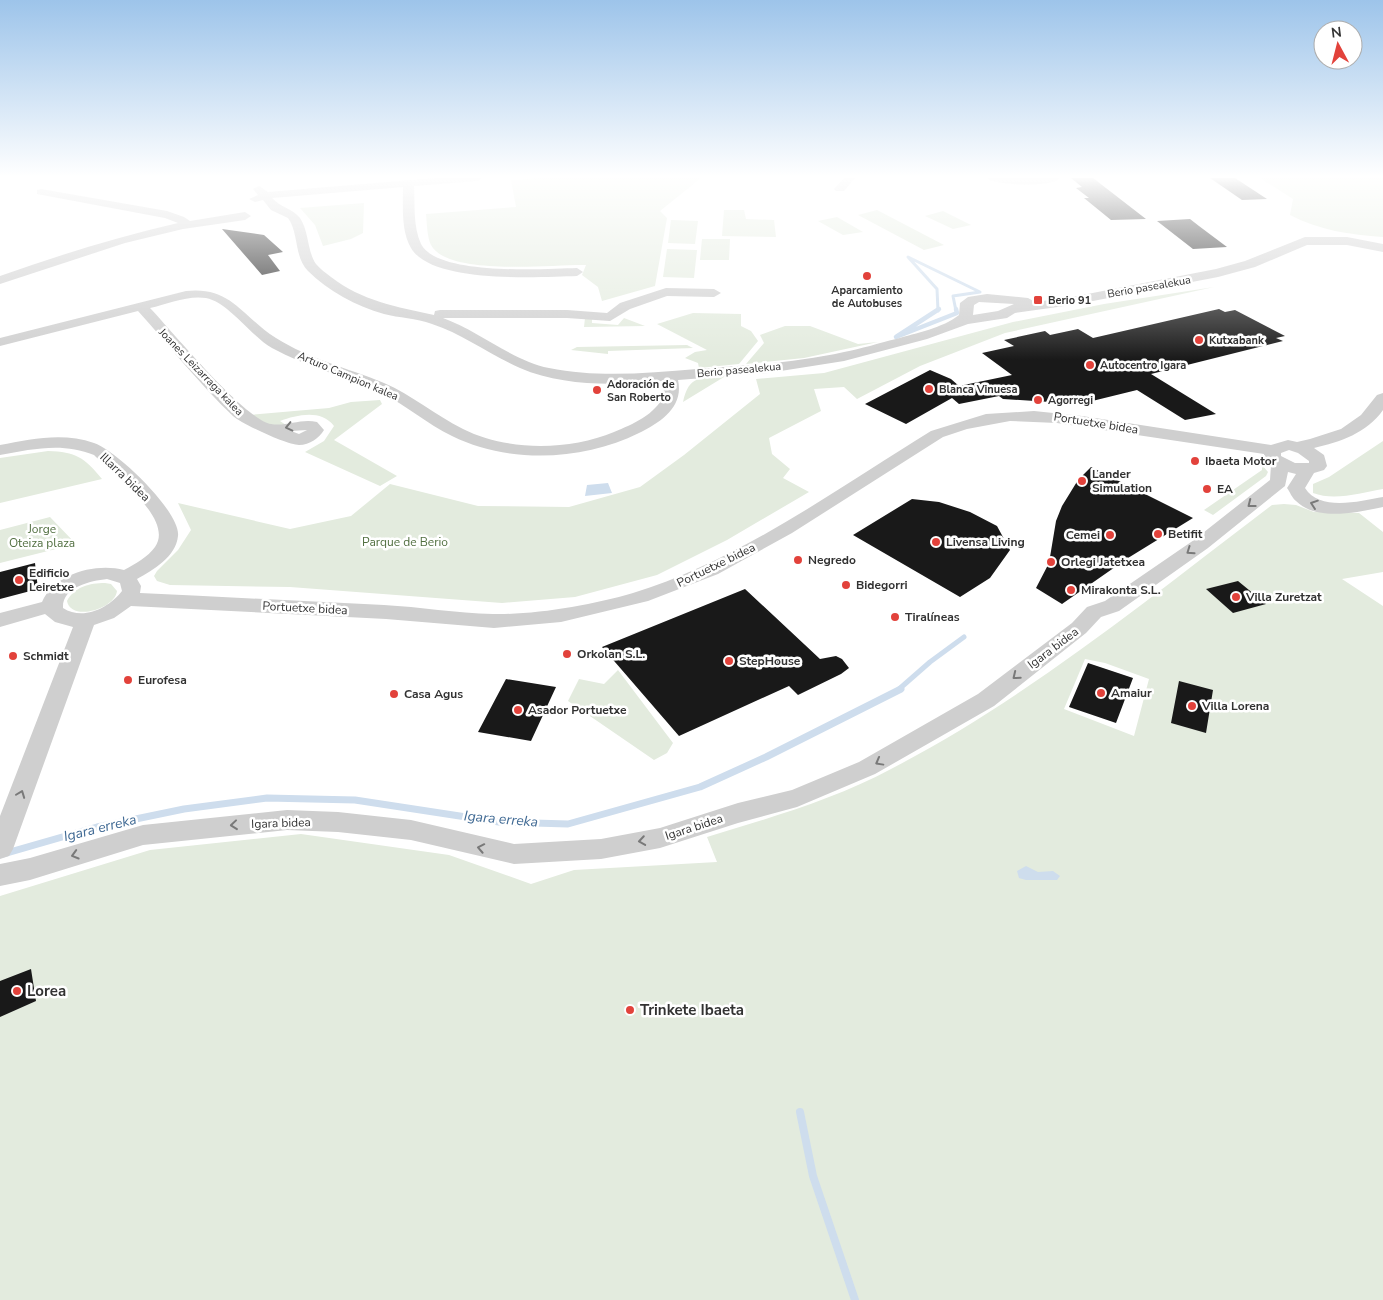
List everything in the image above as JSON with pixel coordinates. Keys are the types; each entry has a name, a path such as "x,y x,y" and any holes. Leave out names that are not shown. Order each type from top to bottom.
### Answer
{"street":[{"path":"0,280 78,254 134,239"},
{"name":"Berio pasealekua","path":"301,239 306,257 317,274 342,292 386,310 464,323 498,315"},
{"path":"413,239 417,250 428,258 450,266 506,273 577,272"},
{"name":"Berio pasealekua","path":"958,323 966,316 967,303 973,299 990,298 1006,305 1058,302 1218,273 1250,264 1305,241 1346,241 1383,248"},
{"path":"498,315 567,314 610,317 625,306 666,292 714,293"},
{"name":"Arturo Campion kalea","path":"0,342 186,295 215,296 270,341 309,361 380,387 459,433 496,446 540,449 570,448 604,441 646,424 662,411 672,394 669,376"},
{"name":"Berio pasealekua","path":"442,319 525,365 545,372 572,377 622,380 768,368 828,360 922,336 958,323 1006,314 1006,305"},
{"name":"Joanes Leizarraga kalea","path":"141,306 240,414 268,430"},
{"path":"968,308 976,314 990,316"},
{"name":"Berio pasealekua","path":"442,319 498,315"},
{"name":"Berio pasealekua","path":"464,323 490,341 492,346"},
{"path":"1383,398 1369,418 1360,425 1324,441 1297,447 1281,446 1276,457 1294,468 1313,464 1361,439 1383,422"},
{"name":"Portuetxe bidea","path":"128,599 386,612 494,621 561,615 641,598 711,570 786,528 937,434 960,424 984,418 1026,415 1071,418 1221,444 1276,457"},
{"name":"Illarra bidea","path":"0,450 32,444 63,442 90,446 100,452 159,510 167,522 168,540 152,561 126,578"},
{"path":"1297,447 1310,452 1313,464 1296,488 1302,499 1310,504 1338,508 1383,502"},
{"name":"Igara bidea","path":"0,875 30,869 143,835 287,820 354,823 412,830 514,854 592,850 660,838 798,798 867,768 986,700 1079,628 1094,612 1119,601 1201,544 1279,482 1276,457"},
{"path":"107,573 126,578 131,584 132,591 128,599 110,612 86,619 65,619 53,611 52,606 60,590 82,578 107,573"},
{"path":"0,620 52,606"},
{"path":"2,845 86,619"}],"green space":[{"path":"320,239 352,239 351,239 323,246"},
{"path":"429,239 663,239 655,286 602,301 598,287 582,275 586,265 503,267 479,265 441,255"},
{"path":"669,239 696,239 695,244 668,243"},
{"path":"702,239 730,239 729,260 700,260"},
{"path":"903,239 932,239 944,245 924,250"},
{"path":"667,249 697,250 694,278 663,277"},
{"name":"Parque de Berio","path":"1214,287 1005,333 920,366 857,399 844,387 814,389 821,411 769,438 772,454 790,469 783,478 809,492 727,540 657,575 575,597 502,603 290,587 170,585 157,581 154,576 178,550 191,530 178,503 290,529 351,516 390,484 478,506 569,507 640,487 684,455 760,394 756,379 824,373 1013,322 1104,304"},
{"path":"693,313 741,314 741,326 751,331 758,341 739,364 699,368 698,363 685,358 695,352 707,350 657,324"},
{"path":"585,318 592,319 592,323 618,325 624,318 645,326 584,327"},
{"path":"785,326 810,326 858,344 878,342 804,358 746,364 764,343 760,335"},
{"path":"687,345 693,348 608,351 608,354 571,350 577,347"},
{"path":"724,377 683,402 692,382 702,378"},
{"path":"380,400 382,404 334,440 397,476 380,486 305,452 324,441 334,426 322,417 301,415 280,421 286,425 271,426 249,415 329,408 351,402"},
{"path":"1383,441 1383,489 1339,496 1313,493 1313,484 1329,477"},
{"path":"48,451 73,454 79,457 90,465 102,479 0,503 0,458"},
{"path":"1262,465 1268,472 1266,476 1213,515 1204,510 1262,470"},
{"path":"1272,505 1296,505 1314,512 1359,513 1383,532 1383,572 1342,579 1383,606 1383,1300 0,1300 0,896 150,850 301,834 449,855 531,884 574,870 717,862 707,837 824,799 869,780 942,741 991,711 1087,645","holes":["1085,659 1105,663 1149,679 1134,736 1064,709"]},
{"name":"Jorge Oteiza plaza","path":"50,517 76,544 0,563 0,530"},
{"path":"111,584 117,591 109,603 93,611 84,612 76,611 70,607 67,601 78,589 88,585"},
{"path":"618,670 673,743 667,753 654,760 568,701 579,679 604,684"}],"water":[{"path":"608,483 612,493 585,496 587,485"},
{"path":"1026,866 1038,872 1053,871 1060,876 1057,880 1026,880 1019,878 1017,871"}],"building":[{"path":"230,239 268,239 283,252 268,255 280,271 262,275"},
{"path":"1180,239 1216,239 1227,247 1193,249"},
{"path":"1219,309 1225,312 1235,310 1285,336 1276,338 1283,341 1151,374 1216,414 1185,420 1137,390 1080,404 1003,399 999,396 959,404 952,398 906,424 865,404 930,370 951,379 959,386 1012,375 982,353 1014,346 1004,340 1045,331 1050,335 1078,329 1093,338"},
{"name":"Cemei","path":"1091,467 1193,518 1128,558 1062,604 1036,588 1049,563 1056,521 1062,506 1078,480"},
{"name":"Livensa Living","path":"912,499 939,502 970,512 997,526 1010,550 990,578 960,597 853,535"},
{"name":"Edificio Leiretxe","path":"35,563 38,589 0,599 0,572"},
{"name":"Villa Zuretzat","path":"1238,581 1266,604 1233,613 1206,589"},
{"name":"StepHouse","path":"745,589 820,659 836,656 842,659 849,668 841,674 798,695 789,686 679,736 602,647"},
{"name":"Amaiur","path":"1088,663 1133,678 1116,723 1069,707"},
{"name":"Asador Portuetxe","path":"506,679 556,687 531,741 478,732"},
{"name":"Villa Lorena","path":"1179,681 1213,690 1206,733 1171,723"},
{"name":"Lorea","path":"31,969 36,1001 0,1017 0,981"}],"waterway":[{"path":"938,310 937,289 908,257 980,292 953,296 956,311"},
{"path":"938,310 896,337 957,313 956,309"},
{"name":"Igara erreka","path":"898,690 930,662 964,637"},
{"name":"Igara erreka","path":"0,855 97,827 184,809 267,798 355,800 499,822 568,824 700,787 766,757 901,689"},
{"path":"800,1112 813,1176 855,1300"}],"place":[{"name":"Aparcamiento de Autobuses","path":"867,276"},
{"name":"Berio 91","path":"1038,300"},
{"name":"Kutxabank","path":"1199,340"},
{"name":"Autocentro Igara","path":"1090,365"},
{"name":"Blanca Vinuesa","path":"929,389"},
{"name":"Adoración de San Roberto","path":"597,390"},
{"name":"Agorregi","path":"1038,400"},
{"name":"Ibaeta Motor","path":"1195,461"},
{"name":"Lander Simulation","path":"1082,481"},
{"name":"EA","path":"1207,489"},
{"name":"Betifit","path":"1158,534"},
{"name":"Cemei","path":"1110,535"},
{"name":"Livensa Living","path":"936,542"},
{"name":"Negredo","path":"798,560"},
{"name":"Orlegi Jatetxea","path":"1051,562"},
{"name":"Edificio Leiretxe","path":"19,580"},
{"name":"Bidegorri","path":"846,585"},
{"name":"Mirakonta S.L.","path":"1071,590"},
{"name":"Villa Zuretzat","path":"1236,597"},
{"name":"Tiralíneas","path":"895,617"},
{"name":"Orkolan S.L.","path":"567,654"},
{"name":"Schmidt","path":"13,656"},
{"name":"StepHouse","path":"729,661"},
{"name":"Eurofesa","path":"128,680"},
{"name":"Amaiur","path":"1101,693"},
{"name":"Casa Agus","path":"394,694"},
{"name":"Villa Lorena","path":"1192,706"},
{"name":"Asador Portuetxe","path":"518,710"},
{"name":"Lorea","path":"17,991"},
{"name":"Trinkete Ibaeta","path":"630,1010"}]}
